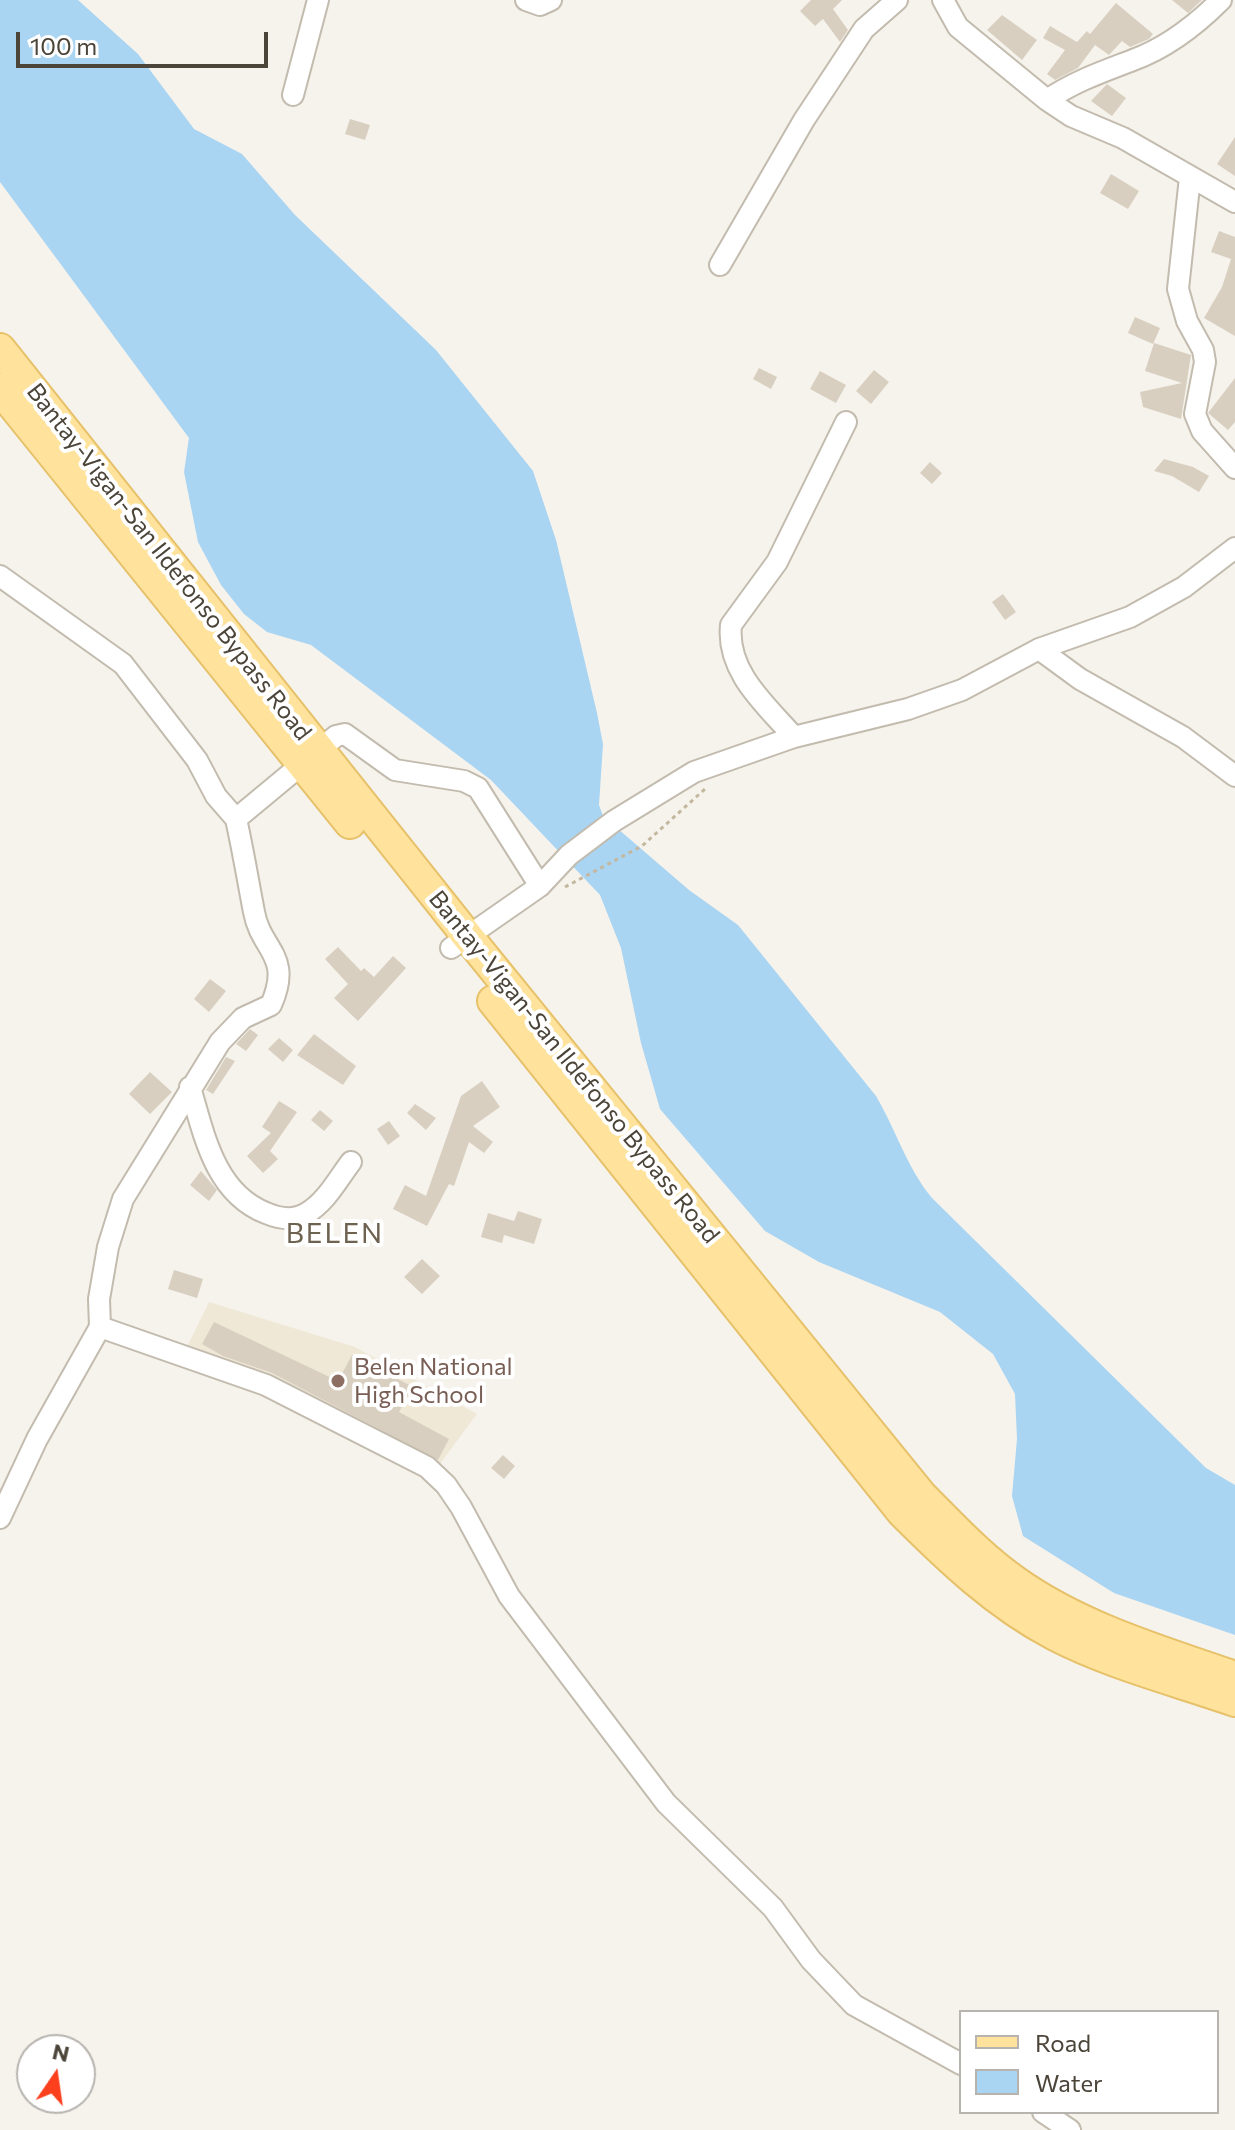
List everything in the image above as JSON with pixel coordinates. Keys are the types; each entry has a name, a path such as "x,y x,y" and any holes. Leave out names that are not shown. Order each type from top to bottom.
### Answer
{"main road":[{"name":"Bantay-Vigan-San Ildefonso Bypass Road","path":"0,349 312,759"},
{"name":"Bantay-Vigan-San Ildefonso Bypass Road","path":"0,389 312,759 460,943 902,1512 946,1556 1001,1601 1056,1635 1118,1661 1235,1701"},
{"name":"Bantay-Vigan-San Ildefonso Bypass Road","path":"460,943 921,1495 964,1539 1015,1582 1068,1614 1125,1639 1235,1677"}],"street":[{"path":"293,95 318,0"},
{"path":"526,0 540,5 551,0"},
{"path":"720,265 804,120 864,29 897,0"},
{"path":"943,0 958,27 1047,100 1071,116 1123,138 1235,202"},
{"path":"1047,100 1075,81 1135,60 1188,30 1221,0"},
{"path":"1190,177 1178,289 1187,321 1203,350 1205,362 1195,414 1202,431 1235,468"},
{"path":"794,737 743,679 733,652 731,625 777,562 846,422"},
{"path":"460,943 540,886 569,855 614,821 694,772 794,737 962,690 1039,649 1130,617 1184,587 1235,548"},
{"path":"0,576 123,664 197,760 216,796 236,819 254,916 275,951 278,990 271,1005 243,1018 220,1042 138,1172 113,1224 99,1299 100,1327 37,1439 0,1518"},
{"path":"1039,649 1080,679 1183,737 1235,776"},
{"path":"236,819 336,736 345,734 395,770 464,781 478,788 540,886"},
{"path":"190,1087 207,1144 222,1177 233,1192 252,1208 287,1219 300,1217 319,1204 351,1162"},
{"path":"100,1327 166,1347 266,1385 427,1467 446,1485 461,1507 509,1596 666,1803 773,1908 811,1960 854,2005 959,2063"},
{"path":"1046,2114 1070,2130"}],"path":[{"path":"578,880 642,846 711,784"}],"shaded area":[{"name":"Belen National High School","path":"209,1302 355,1347 477,1414 437,1468 187,1347"}],"water":[{"path":"0,0 78,0 138,54 194,129 242,154 295,215 436,350 533,471 556,540 597,713 603,744 599,805 603,816 689,890 738,925 876,1096 916,1174 932,1198 1206,1468 1235,1485 1235,1635 1114,1593 1023,1536 1012,1496 1017,1439 1015,1394 993,1354 940,1312 819,1262 765,1231 660,1109 641,1043 621,948 600,895 491,780 311,645 267,632 244,614 221,585 198,542 184,472 189,438 0,182"}],"building":[{"path":"811,0 842,0 833,9 848,30 840,42 823,19 815,26 800,11"},
{"path":"1172,0 1202,0 1188,13"},
{"path":"1116,3 1153,34 1149,39 1130,47 1122,41 1109,55 1095,45 1078,68 1055,80 1047,74 1065,50 1043,38 1050,26 1077,42 1087,31 1090,34"},
{"path":"1002,15 1037,40 1022,60 987,30"},
{"path":"1107,84 1126,98 1112,116 1091,101"},
{"path":"350,119 370,125 365,140 345,134"},
{"path":"1235,137 1235,176 1217,164"},
{"path":"1111,174 1139,191 1128,209 1100,193"},
{"path":"1219,231 1235,237 1235,336 1204,318 1222,287 1231,259 1211,252"},
{"path":"1135,317 1160,328 1153,344 1128,333"},
{"path":"1154,343 1191,355 1181,419 1143,407 1140,392 1182,383 1145,371"},
{"path":"759,368 777,377 771,389 753,379"},
{"path":"874,370 889,382 871,404 856,391"},
{"path":"820,371 846,385 836,403 810,389"},
{"path":"1235,378 1235,422 1228,430 1208,413"},
{"path":"1164,459 1193,467 1209,476 1199,492 1172,476 1154,471"},
{"path":"930,462 942,473 932,484 920,473"},
{"path":"1003,594 1016,612 1005,620 992,602"},
{"path":"338,947 361,971 364,968 374,977 393,956 406,968 358,1021 334,998 348,984 325,959"},
{"path":"210,979 226,991 209,1012 194,999"},
{"path":"250,1029 258,1035 246,1051 236,1044"},
{"path":"314,1034 356,1066 343,1085 297,1055"},
{"path":"279,1038 293,1050 283,1062 268,1049"},
{"path":"226,1057 235,1061 213,1094 206,1090"},
{"path":"150,1072 172,1092 150,1114 129,1094"},
{"path":"482,1081 500,1107 473,1126 493,1142 484,1153 469,1142 454,1186 449,1184 427,1226 393,1209 405,1185 426,1196 461,1096"},
{"path":"279,1101 297,1112 270,1151 278,1159 263,1173 247,1156 271,1133 262,1127"},
{"path":"415,1104 436,1118 426,1130 407,1113"},
{"path":"320,1110 333,1121 324,1131 311,1120"},
{"path":"389,1121 400,1136 388,1145 377,1129"},
{"path":"201,1171 217,1190 209,1201 190,1185"},
{"path":"518,1211 542,1219 534,1244 504,1235 502,1243 481,1237 488,1213 514,1221"},
{"path":"422,1259 440,1276 422,1294 404,1277"},
{"path":"174,1270 203,1279 197,1298 168,1289"},
{"path":"214,1322 338,1381 352,1355 413,1387 399,1412 449,1439 438,1460 272,1373 223,1356 202,1344"},
{"path":"503,1455 515,1466 504,1479 491,1468"}],"place":[{"name":"Belen National High School","path":"338,1381"}],"district":[{"name":"BELEN","path":"335,1234"}]}
